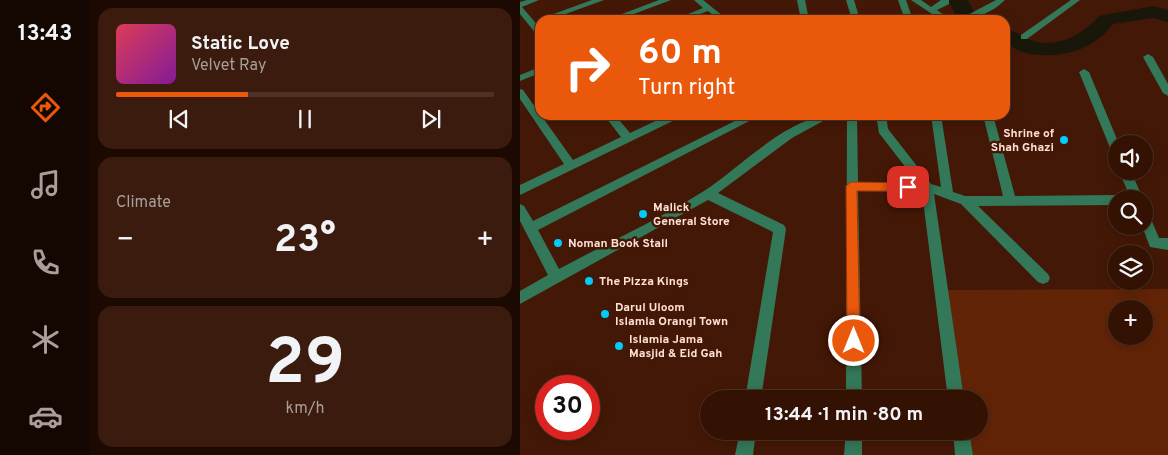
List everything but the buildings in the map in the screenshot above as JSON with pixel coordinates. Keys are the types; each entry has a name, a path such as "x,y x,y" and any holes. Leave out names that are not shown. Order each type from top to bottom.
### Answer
{"street":[{"path":"520,5 535,0"},
{"path":"569,0 576,8"},
{"path":"556,15 600,0"},
{"path":"624,15 667,0"},
{"path":"698,0 718,15"},
{"path":"801,0 804,15"},
{"path":"850,0 854,15"},
{"path":"902,0 907,15"},
{"path":"915,0 939,15"},
{"path":"931,10 946,2 945,0"},
{"path":"974,15 1001,0"},
{"path":"1024,37 1076,0"},
{"path":"690,15 709,8"},
{"path":"520,9 535,19"},
{"path":"1148,57 1168,93"},
{"path":"520,78 535,72"},
{"path":"1084,72 1110,135"},
{"path":"520,92 535,114"},
{"path":"539,120 571,166"},
{"path":"613,120 628,138"},
{"path":"520,190 666,120"},
{"path":"530,228 746,120"},
{"path":"520,298 708,194 788,135 819,120"},
{"path":"852,120 854,390"},
{"path":"881,120 882,130 927,187 955,390"},
{"path":"937,120 948,195"},
{"path":"989,120 1010,201"},
{"path":"851,186 927,187 964,201 1108,200"},
{"path":"708,194 780,229 754,390"},
{"path":"964,201 1043,278"},
{"path":"520,209 556,278"},
{"path":"1152,235 1155,243 1168,244"},
{"path":"744,455 746,440"},
{"path":"854,440 854,455"},
{"path":"962,440 964,455"}],"shaded area":[{"path":"1168,289 1168,455 969,455 967,440 988,440 988,390 960,390 945,290"}],"waterway":[{"path":"958,0 967,15"},
{"path":"1010,38 1031,48 1067,47 1095,34 1106,20 1153,12 1168,16"}],"place":[{"name":"Shrine of Shah Ghazi","path":"1064,140"},
{"name":"Malick General Store","path":"643,214"},
{"name":"Noman Book Stall","path":"558,243"},
{"name":"The Pizza Kings","path":"589,281"},
{"name":"Darul Uloom Islamia Orangi Town","path":"605,314"},
{"name":"Islamia Jama Masjid & Eid Gah","path":"619,346"}],"route":[{"path":"854,341 851,186 908,187"}]}
